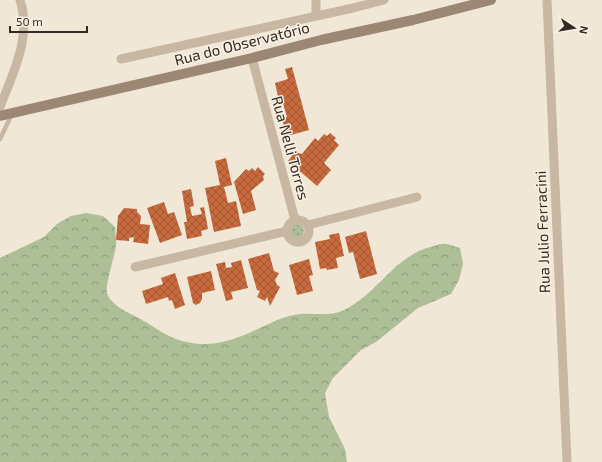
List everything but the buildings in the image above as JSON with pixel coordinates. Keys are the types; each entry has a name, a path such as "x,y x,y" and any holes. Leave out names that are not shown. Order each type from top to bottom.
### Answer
{"street":[{"path":"0,107 19,56 25,29 24,11 20,0"},
{"path":"316,0 316,16"},
{"path":"121,59 384,0"},
{"name":"Rua do Observatório","path":"0,116 252,58 321,40 413,20 490,0"},
{"name":"Rua Julio Ferracini","path":"547,0 567,462"},
{"name":"Rua Nelli Torres","path":"252,58 295,220"},
{"path":"308,225 417,197"},
{"path":"295,220 303,220 308,225 310,232 309,236 304,241 293,241 288,235 287,231 289,224 295,220"},
{"path":"135,267 287,231"}],"lane":[{"path":"0,139 12,113"}],"green space":[{"path":"86,213 103,216 115,227 116,245 107,289 109,298 123,310 168,335 186,342 213,344 240,337 288,316 300,314 332,314 344,310 367,294 408,257 438,245 448,244 460,248 463,264 459,280 451,294 418,308 376,342 361,350 333,378 325,393 329,417 345,449 347,462 0,462 0,258 44,237 57,224 71,216"},
{"path":"297,224 302,226 304,231 302,236 297,238 292,236 290,231 292,226"}]}
